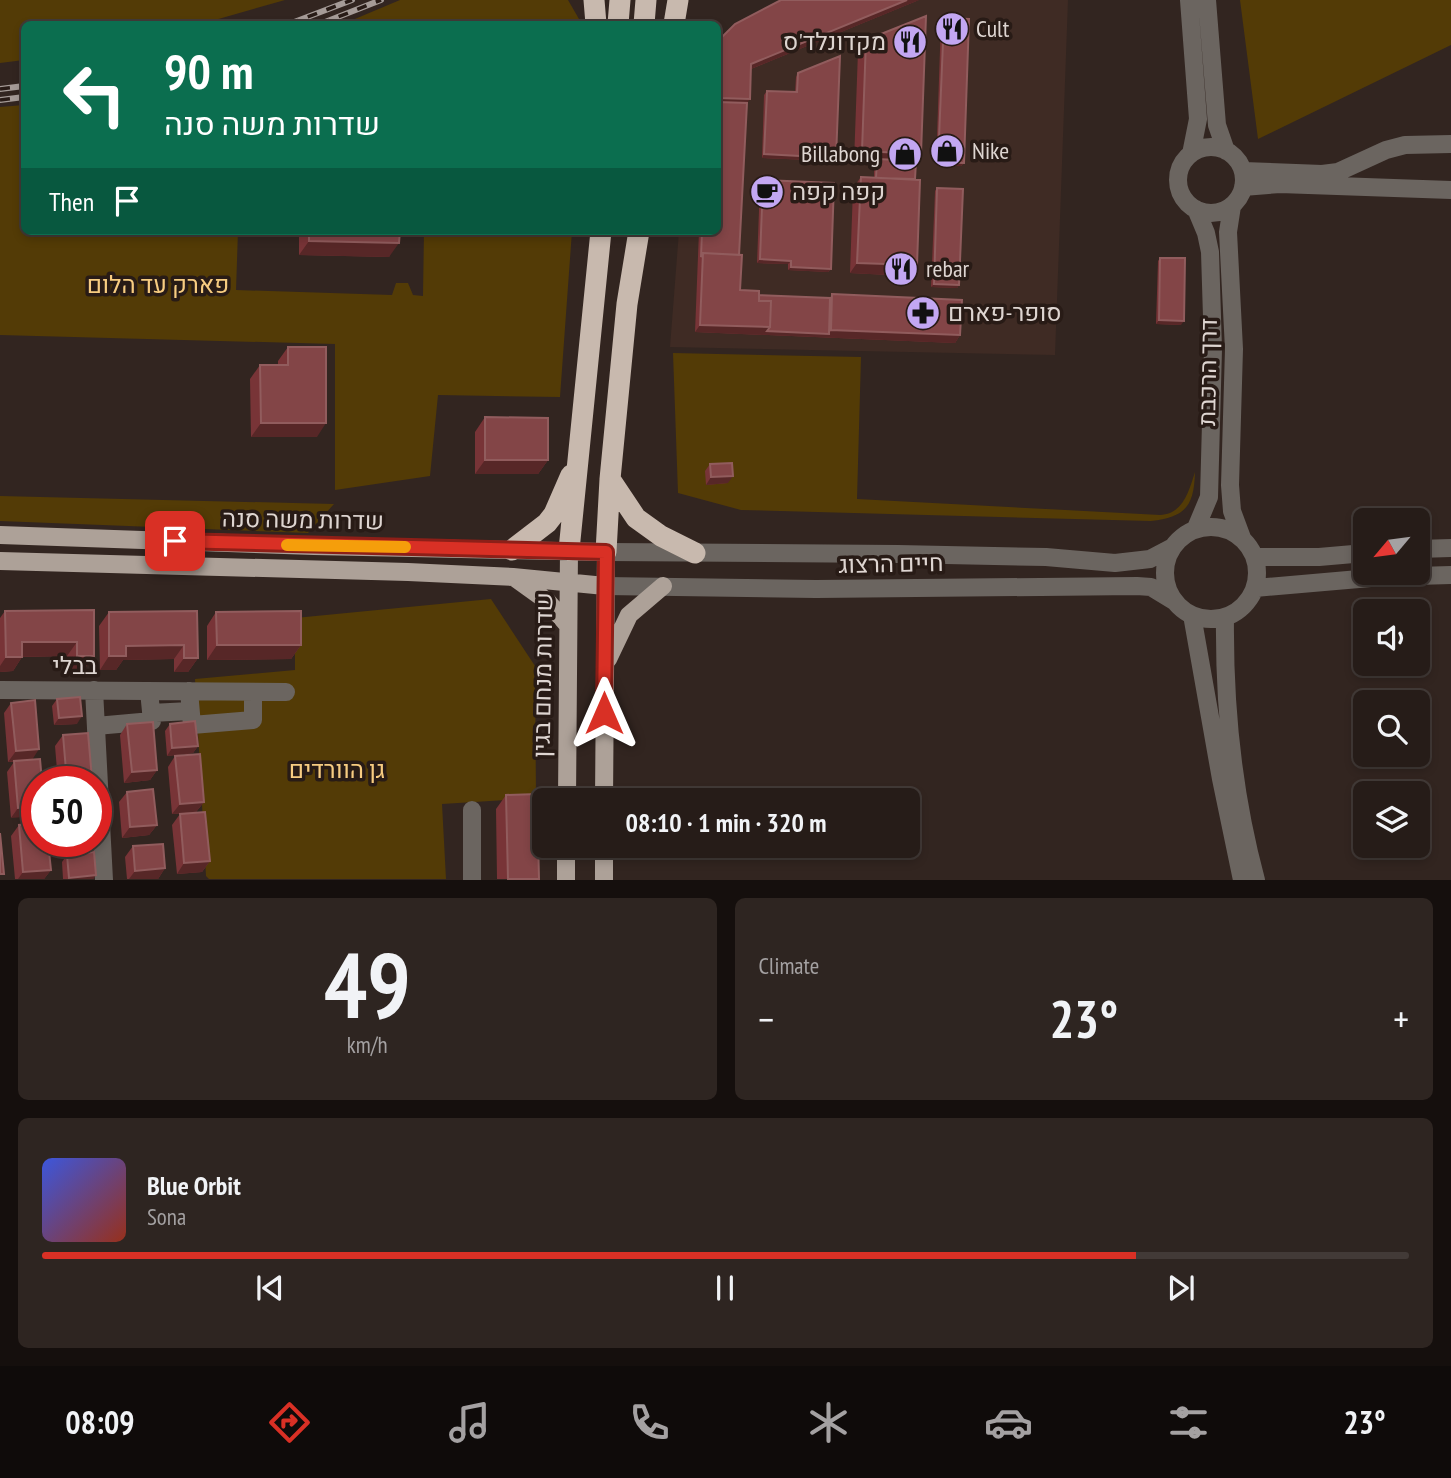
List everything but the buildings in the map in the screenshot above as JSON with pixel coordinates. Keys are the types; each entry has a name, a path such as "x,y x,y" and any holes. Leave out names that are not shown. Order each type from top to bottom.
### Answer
{"highway":[{"path":"594,0 596,21"},
{"path":"618,21 620,0"},
{"path":"644,21 646,0"},
{"path":"674,21 678,0"},
{"path":"569,550 599,235"},
{"path":"627,304 629,235"},
{"path":"606,552 610,479 627,304 638,235"},
{"path":"512,550 547,523 554,514 580,454"},
{"path":"610,479 636,518 695,553"}],"main road":[{"name":"שדרות משה סנה","path":"0,535 300,546 606,552"},
{"name":"שדרות מנחם בגין","path":"567,788 569,550"},
{"path":"604,788 606,552"},
{"name":"שדרות משה סנה","path":"0,561 113,566 327,569 513,577 605,586"},
{"path":"513,577 547,601 567,624"},
{"path":"604,669 629,615 663,586"},
{"path":"566,858 566,880"},
{"path":"605,858 606,880"}],"street":[{"path":"1189,0 1198,119 1191,154 1179,172 1179,187 1185,200 1196,209 1214,213 1232,206 1243,179 1239,163 1226,151 1217,125 1207,0"},
{"path":"1243,179 1338,172 1386,150 1405,145 1451,144"},
{"path":"1191,154 1208,147 1226,151"},
{"path":"1243,179 1280,184 1451,190"},
{"name":"דרך הרכבת","path":"1232,206 1228,232 1234,349 1230,485 1232,512 1242,538"},
{"name":"דרך הרכבת","path":"1196,209 1210,252 1213,349 1209,497 1196,528"},
{"path":"1212,526 1228,529 1242,538 1255,557 1257,567 1255,588 1238,611 1211,620 1192,615 1174,601 1167,589 1164,575 1165,561 1178,539 1196,528 1212,526"},
{"name":"חיים הרצוג","path":"606,552 1046,557 1115,564 1150,559 1171,548"},
{"path":"1430,549 1451,548"},
{"path":"1255,557 1353,554"},
{"path":"1255,588 1382,577 1451,575"},
{"name":"חיים הרצוג","path":"605,586 816,589 1137,586 1151,587 1174,601"},
{"path":"1192,615 1242,880"},
{"path":"1225,617 1225,697 1243,819 1256,880"},
{"name":"בבלי","path":"0,690 286,692"},
{"path":"93,690 104,880"},
{"path":"96,726 152,722 149,691"},
{"path":"188,691 192,725 253,720 253,692"},
{"path":"151,713 190,710"},
{"path":"472,810 472,880"}],"shaded area":[{"path":"783,0 1068,0 1055,355 670,347 679,235 721,235 721,36 770,5"}],"green space":[{"path":"0,0 285,0 212,21 21,21 21,60 0,63"},
{"path":"400,0 568,0 579,19 579,21 350,21"},
{"path":"1240,0 1451,0 1451,45 1258,139"},
{"name":"פארק עד הלום","path":"21,105 21,235 238,235 236,290 392,295 396,283 408,283 413,295 423,296 424,235 572,235 560,397 438,395 430,476 335,490 335,344 0,335 0,107"},
{"path":"673,353 861,357 857,499 1160,515 1168,514 1180,506 1195,472 1190,502 1172,517 1151,521 741,510 678,493"},
{"path":"0,496 334,504 308,533 0,521"},
{"name":"גן הוורדים","path":"491,599 535,666 536,788 532,788 532,798 442,804 446,879 209,879 206,876 195,679 295,670 295,618"}],"railway":[{"path":"297,21 352,0"},
{"path":"328,21 381,0"},
{"path":"0,89 21,86"},
{"path":"0,100 21,97"}],"slow traffic":[{"path":"287,545 405,547"}],"place":[{"name":"Cult","path":"952,29"},
{"name":"מקדונלד'ס","path":"910,42"},
{"name":"Nike","path":"947,151"},
{"name":"Billabong","path":"905,154"},
{"name":"קפה קפה","path":"767,192"},
{"name":"rebar","path":"901,269"},
{"name":"סופר-פארם","path":"923,313"}],"route":[{"path":"175,541 606,552 604,713"}]}
